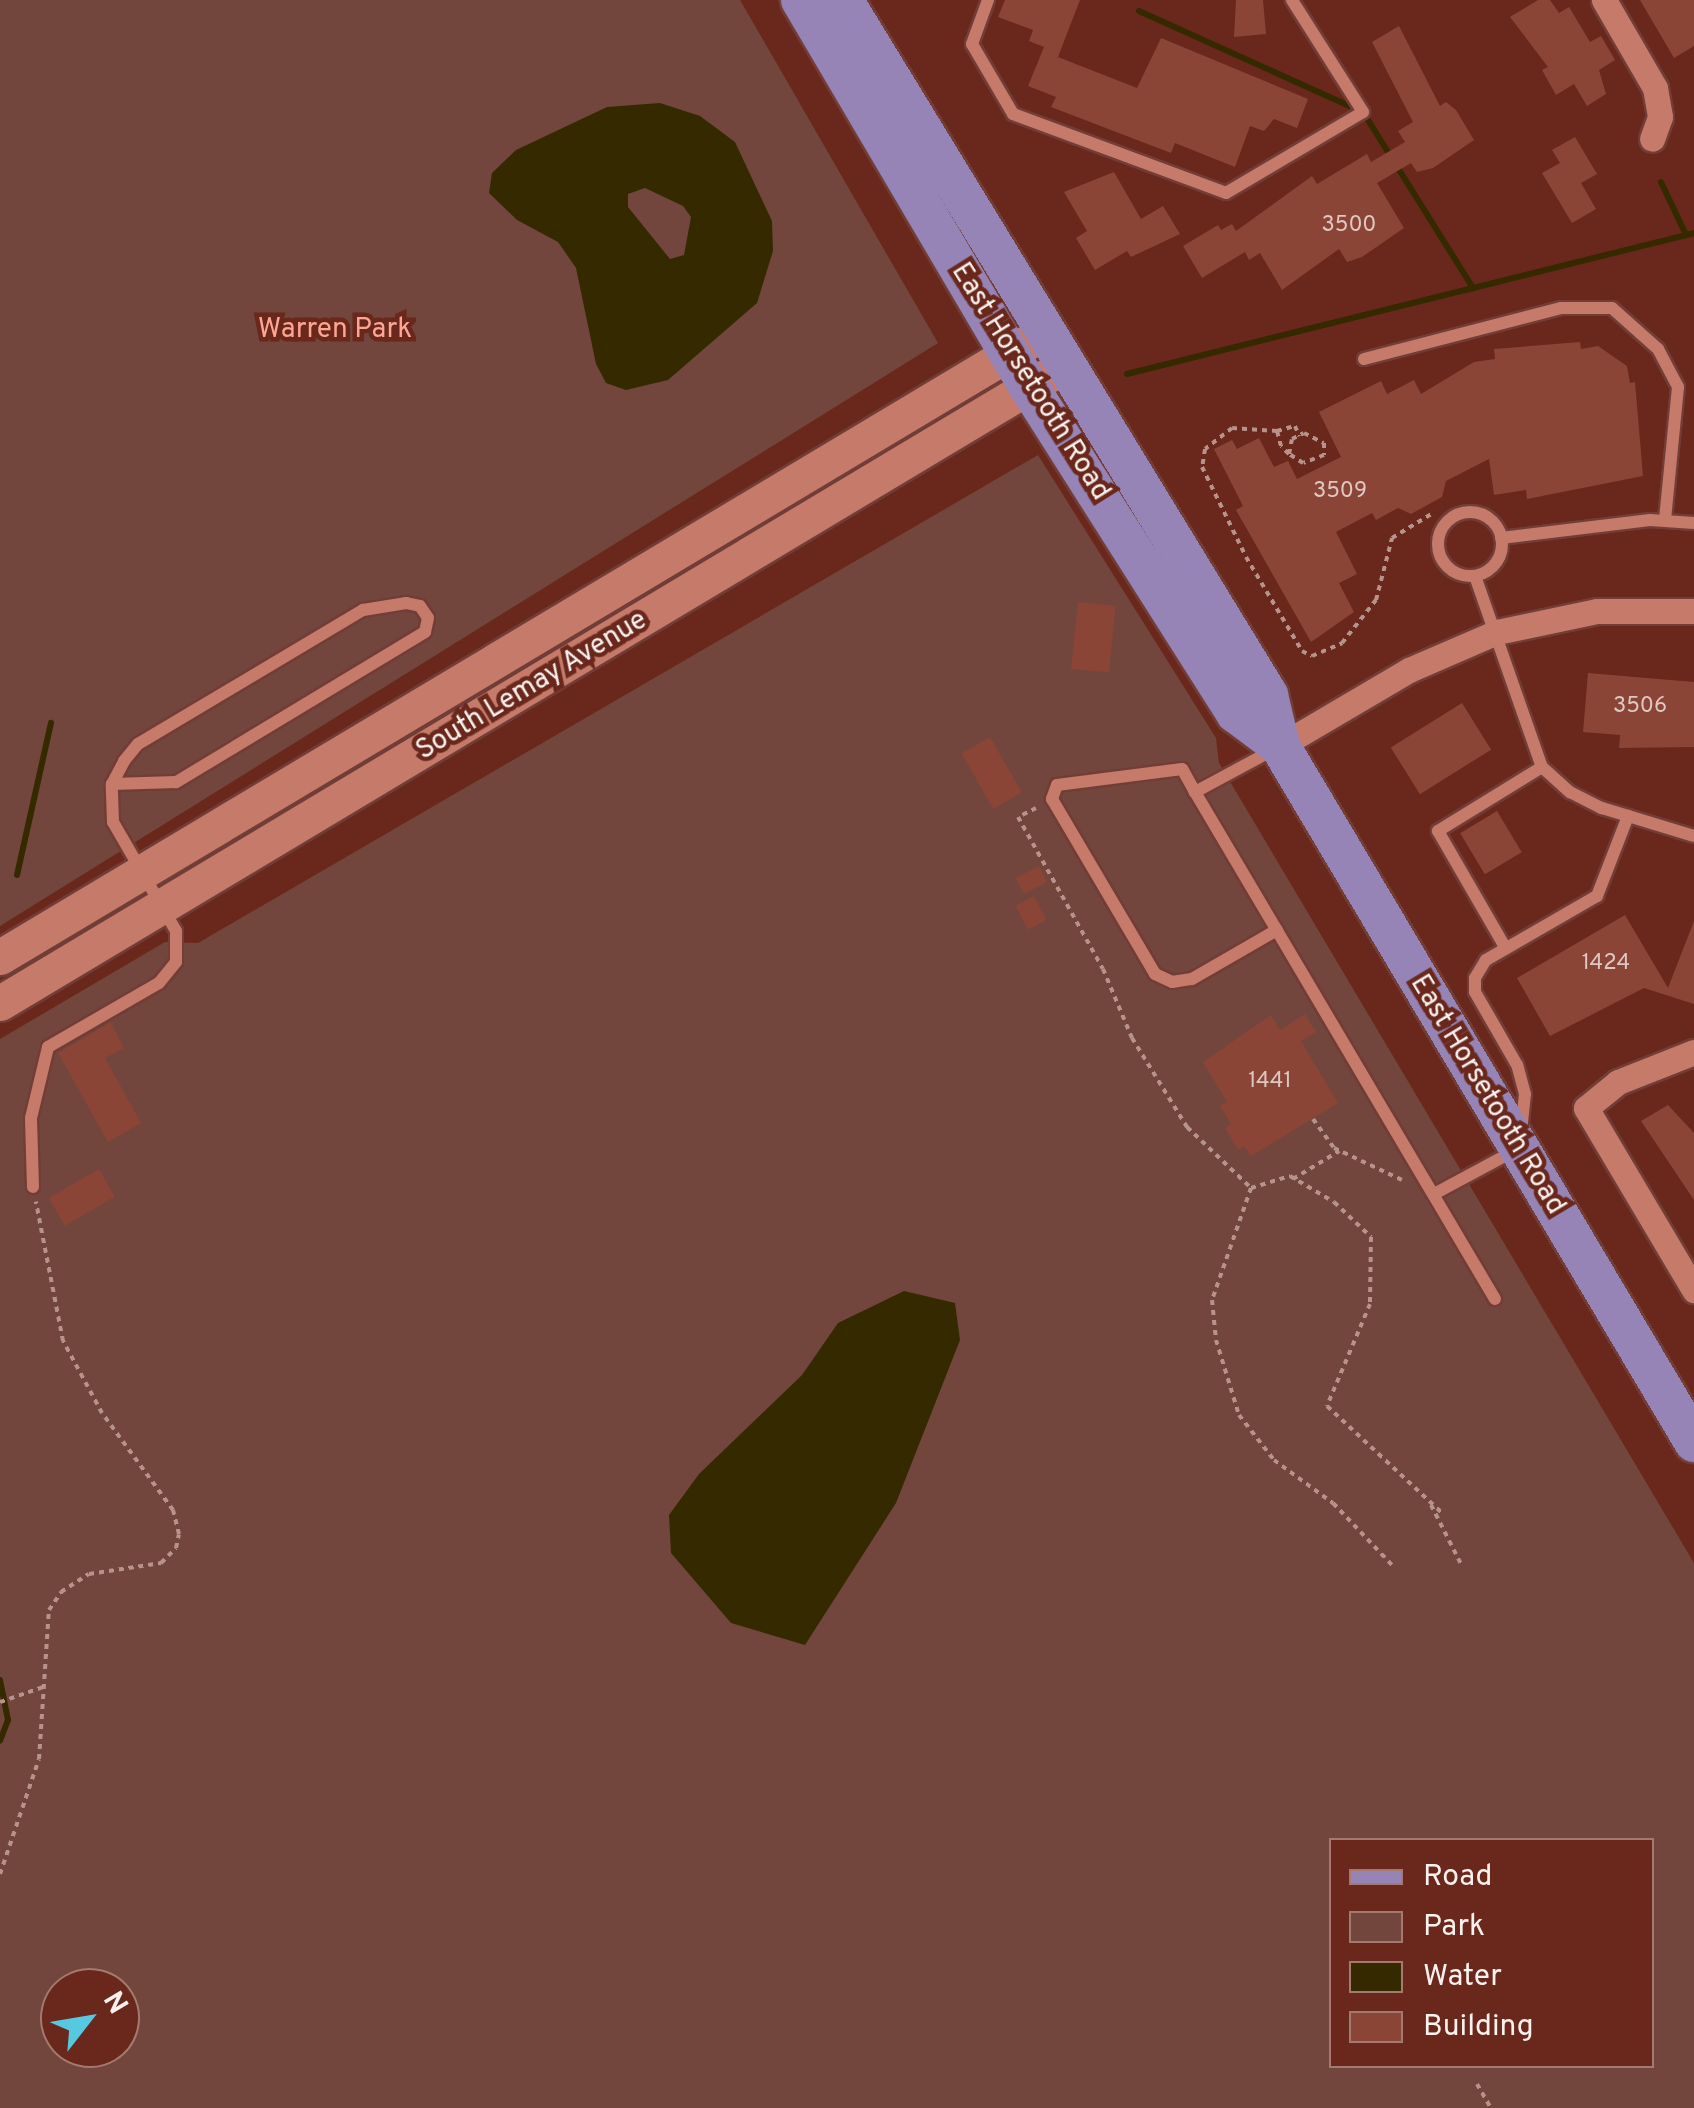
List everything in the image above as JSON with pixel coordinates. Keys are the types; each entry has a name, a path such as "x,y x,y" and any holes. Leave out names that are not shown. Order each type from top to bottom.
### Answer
{"main road":[{"name":"East Horsetooth Road","path":"802,0 1036,360 1268,694 1280,746 1694,1442"},
{"name":"East Horsetooth Road","path":"843,0 1036,360"},
{"name":"South Lemay Avenue","path":"0,958 142,869 1036,360"},
{"name":"South Lemay Avenue","path":"0,1003 164,905 1036,360"}],"street":[{"path":"1604,0 1655,88 1660,117 1652,139"},
{"path":"1280,746 1408,670 1497,632 1597,611 1694,611"},
{"path":"1694,1052 1618,1082 1586,1108 1694,1290"}],"lane":[{"path":"988,0 972,44 1013,114 1226,193 1363,112 1292,0"},
{"path":"1364,358 1561,308 1612,308 1658,349 1678,388 1665,519"},
{"path":"1475,576 1499,558 1501,538 1490,519 1471,512 1444,526 1438,546 1446,565 1475,576 1542,767 1570,792 1628,816 1694,836"},
{"path":"1501,538 1665,519 1694,523"},
{"path":"33,1187 30,1118 37,1070 48,1048 169,976 178,951 164,905 113,822 112,784 138,744 363,610 406,603 420,606 428,618 424,632 176,782 112,784"},
{"path":"1195,792 1280,746"},
{"path":"1505,947 1438,830 1542,767"},
{"path":"1277,930 1192,979 1172,982 1155,974 1052,800 1057,785 1182,769 1495,1299"},
{"path":"1432,1191 1519,1148 1525,1094 1517,1065 1475,992 1486,960 1597,896 1628,816"}],"path":[{"path":"1299,436 1295,426 1277,431 1232,428 1205,448 1202,467 1246,558 1302,650 1312,656 1342,642 1376,600 1392,538 1433,513"},
{"path":"1277,431 1289,454 1303,463 1324,454 1316,436 1292,438 1289,454"},
{"path":"1052,800 1018,817 1102,969 1132,1038 1187,1127 1252,1188"},
{"path":"1313,1119 1339,1150 1432,1191"},
{"path":"1252,1188 1293,1179 1339,1150"},
{"path":"1293,1179 1334,1202 1371,1238 1370,1304 1327,1406 1442,1512"},
{"path":"0,1874 39,1759 43,1632 61,1592 88,1574 162,1563 176,1548 179,1520 102,1413 63,1341 33,1187"},
{"path":"1252,1188 1212,1300 1216,1340 1239,1415 1274,1460 1334,1503 1392,1564"},
{"path":"1430,1501 1461,1564"},
{"path":"0,1702 43,1687"},
{"path":"1477,2084 1492,2108"}],"green space":[{"name":"Warren Park","path":"0,0 740,0 938,343 0,926"},
{"path":"1038,455 1216,738 1219,763 1694,1563 1694,2108 0,2108 0,1039 165,942 198,943"}],"water":[{"path":"660,103 700,116 735,142 772,221 773,251 757,303 668,380 626,390 606,383 596,364 576,268 558,242 517,220 489,193 492,173 516,150 607,107","holes":["645,188 683,206 691,217 684,255 670,259 628,207 628,194"]},
{"path":"904,1291 955,1303 960,1340 896,1503 805,1645 731,1623 671,1553 669,1515 699,1474 802,1375 838,1323"}],"building":[{"path":"1005,0 1080,0 1058,57 1137,88 1161,38 1308,99 1297,128 1274,119 1264,131 1250,126 1235,167 1175,143 1171,153 1051,107 1056,97 1028,86 1044,47 1029,41 1033,30 998,17"},
{"path":"1236,0 1263,0 1266,34 1234,37"},
{"path":"1538,0 1550,0 1559,13 1569,7 1590,42 1601,36 1615,60 1599,70 1606,94 1587,106 1574,84 1556,95 1542,70 1548,67 1510,17"},
{"path":"1640,0 1694,0 1694,46 1674,58"},
{"path":"1399,26 1440,106 1446,102 1456,110 1474,140 1433,168 1417,172 1411,163 1377,183 1404,228 1362,257 1347,262 1339,249 1282,290 1260,253 1249,260 1245,252 1202,278 1183,246 1218,225 1221,230 1232,224 1236,231 1312,176 1317,184 1367,154 1371,162 1405,142 1398,131 1413,122 1372,42"},
{"path":"1575,137 1597,174 1581,183 1596,209 1572,223 1542,173 1560,163 1552,150"},
{"path":"1114,172 1141,219 1163,206 1180,234 1131,257 1127,251 1095,270 1076,238 1087,231 1064,192"},
{"path":"1580,342 1581,349 1598,346 1627,366 1630,383 1635,382 1643,476 1527,499 1526,490 1494,495 1489,459 1446,481 1442,497 1411,514 1398,508 1376,520 1372,513 1336,532 1357,574 1339,583 1354,612 1311,642 1236,510 1243,506 1214,449 1232,440 1237,449 1259,438 1274,467 1288,461 1297,479 1341,457 1319,412 1381,381 1387,394 1414,380 1421,394 1474,362 1495,359 1494,349"},
{"path":"1078,602 1116,606 1109,673 1071,669"},
{"path":"1588,673 1694,682 1694,747 1619,748 1620,735 1583,732"},
{"path":"1462,703 1491,750 1420,794 1391,748"},
{"path":"990,737 1022,792 993,809 961,754"},
{"path":"1497,811 1522,852 1485,874 1460,833"},
{"path":"1039,866 1047,882 1024,894 1016,878"},
{"path":"1034,896 1047,920 1028,930 1015,906"},
{"path":"1625,915 1668,988 1694,921 1694,1004 1644,988 1550,1036 1517,978"},
{"path":"1305,1014 1316,1032 1301,1041 1338,1103 1251,1156 1244,1146 1238,1150 1225,1128 1231,1124 1220,1106 1227,1102 1203,1062 1271,1015 1280,1030"},
{"path":"111,1022 124,1048 105,1058 141,1123 108,1142 58,1053"},
{"path":"1668,1105 1694,1133 1694,1200 1641,1121"},
{"path":"99,1169 115,1197 65,1226 49,1198"}],"waterway":[{"path":"1139,11 1363,112 1473,288"},
{"path":"1661,182 1686,235"},
{"path":"1127,374 1694,233"},
{"path":"17,875 51,723"},
{"path":"0,1680 8,1720 0,1741"}]}
